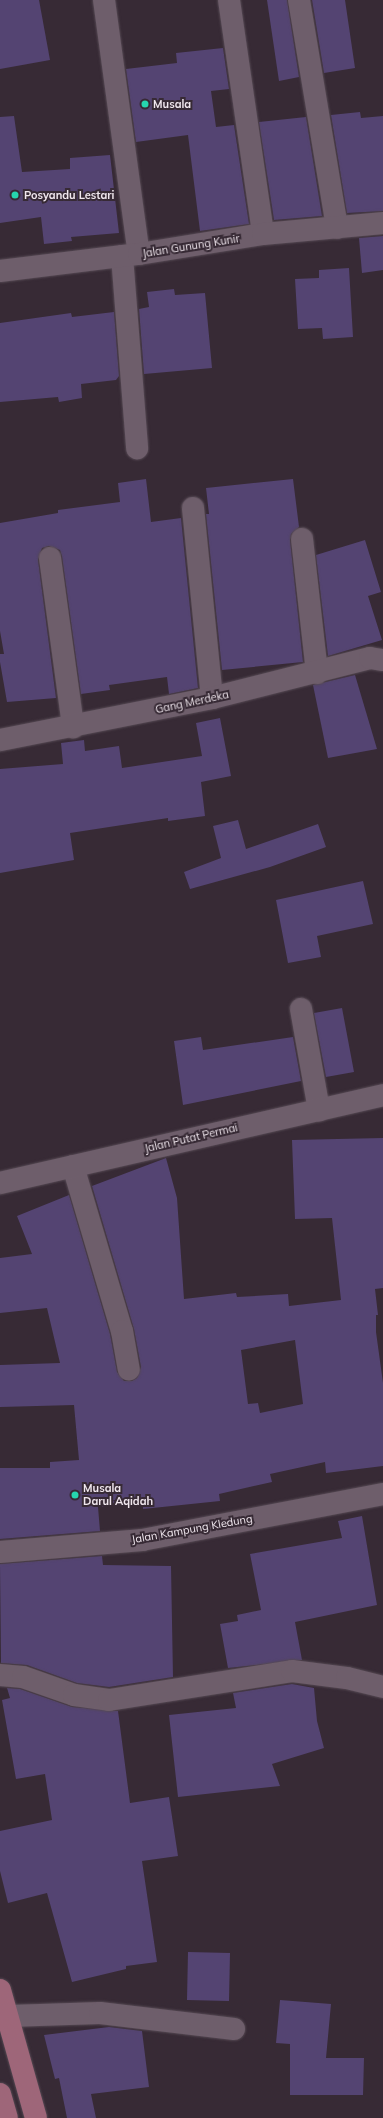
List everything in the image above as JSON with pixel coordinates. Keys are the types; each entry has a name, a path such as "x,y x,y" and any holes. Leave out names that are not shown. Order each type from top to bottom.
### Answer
{"main road":[{"path":"0,1990 9,2016 36,2118"},
{"path":"0,2094 7,2118"}],"street":[{"path":"104,0 130,255 137,448"},
{"path":"229,0 263,234"},
{"path":"299,0 337,228"},
{"name":"Jalan Gunung Kunir","path":"0,271 130,255 263,234 383,223"},
{"path":"193,508 212,698"},
{"path":"302,540 316,673"},
{"path":"50,558 73,727"},
{"name":"Gang Merdeka","path":"0,740 73,727 212,698 316,673 370,658 383,660"},
{"path":"301,1009 319,1110"},
{"name":"Jalan Putat Permai","path":"0,1183 383,1095"},
{"path":"73,1166 122,1331 129,1369"},
{"name":"Jalan Kampung Kledung","path":"0,1552 142,1540 383,1494"},
{"path":"0,1675 23,1677 74,1695 109,1700 292,1671 347,1678 383,1687"},
{"path":"9,2016 100,2013 234,2029"}],"building":[{"path":"0,0 39,0 50,60 0,69"},
{"path":"267,0 287,0 299,77 279,81"},
{"path":"312,0 345,0 355,68 324,73"},
{"path":"223,48 229,89 211,91 216,127 234,125 249,224 200,231 188,135 136,142 126,69 177,63 176,53"},
{"path":"360,112 361,118 383,116 383,211 347,213 331,115"},
{"path":"14,116 22,172 70,169 70,158 110,155 119,233 71,237 72,241 44,244 41,217 0,223 0,117"},
{"path":"306,117 322,216 274,220 259,122"},
{"path":"383,236 383,270 362,273 359,238"},
{"path":"349,268 353,337 323,339 322,328 298,329 295,279 319,278 319,270"},
{"path":"174,289 175,295 205,293 212,368 144,374 139,309 149,307 147,292"},
{"path":"114,312 119,376 116,380 81,384 82,398 59,402 58,397 0,402 0,323 71,313 72,317"},
{"path":"146,479 151,522 181,518 198,688 169,694 167,677 109,685 110,690 81,694 62,556 60,550 49,546 42,548 38,560 56,698 7,702 0,662 0,654 4,654 0,631 0,523 58,513 58,510 120,502 118,483"},
{"path":"293,479 299,527 291,534 290,540 303,662 222,670 206,514 209,514 206,488"},
{"path":"365,540 381,592 368,596 382,640 328,656 316,555"},
{"path":"355,675 377,749 328,758 313,685"},
{"path":"220,718 231,776 201,782 205,816 168,821 168,818 70,833 74,860 0,873 0,769 63,764 61,743 84,740 85,751 119,746 122,768 202,756 196,723"},
{"path":"238,820 246,849 318,824 326,847 270,867 190,889 184,872 221,858 213,826"},
{"path":"363,881 373,924 317,936 321,957 288,963 276,900"},
{"path":"342,1008 354,1072 326,1077 314,1013"},
{"path":"201,1037 203,1050 293,1037 301,1081 183,1105 174,1041"},
{"path":"383,1138 383,1288 375,1289 378,1315 376,1315 376,1332 383,1383 383,1466 326,1473 325,1462 270,1474 272,1482 219,1494 220,1501 143,1509 143,1503 98,1507 100,1531 0,1539 0,1468 50,1468 50,1462 79,1460 74,1405 0,1407 0,1365 60,1363 47,1308 0,1313 0,1258 32,1254 17,1216 69,1195 110,1334 117,1372 124,1381 132,1381 137,1378 141,1367 134,1329 92,1186 166,1158 177,1198 184,1299 236,1293 237,1297 288,1294 289,1306 341,1300 332,1218 295,1219 292,1140","holes":["295,1340 303,1404 260,1413 258,1403 248,1404 241,1350"]},
{"path":"362,1516 377,1605 295,1622 302,1660 228,1668 220,1624 238,1621 237,1615 261,1610 250,1554 342,1538 338,1521"},
{"path":"102,1556 103,1565 171,1566 173,1677 109,1687 77,1683 27,1665 1,1663 0,1564"},
{"path":"292,1684 314,1688 317,1721 324,1748 272,1764 280,1786 178,1797 169,1715 236,1708 233,1693"},
{"path":"7,1688 20,1689 72,1707 118,1711 130,1803 169,1797 178,1856 142,1861 157,1962 126,1966 126,1969 72,1982 47,1893 8,1903 0,1871 0,1831 52,1820 45,1774 16,1779 2,1700 10,1698"},
{"path":"188,1952 230,1953 229,2001 187,2000"},
{"path":"280,2000 331,2004 326,2058 364,2058 363,2095 290,2095 290,2044 276,2043"},
{"path":"109,2027 142,2031 149,2087 91,2094 96,2118 67,2118 59,2078 55,2079 44,2035"}],"place":[{"name":"Musala","path":"145,104"},
{"name":"Posyandu Lestari","path":"15,195"},
{"name":"Musala Darul Aqidah","path":"75,1495"}]}
